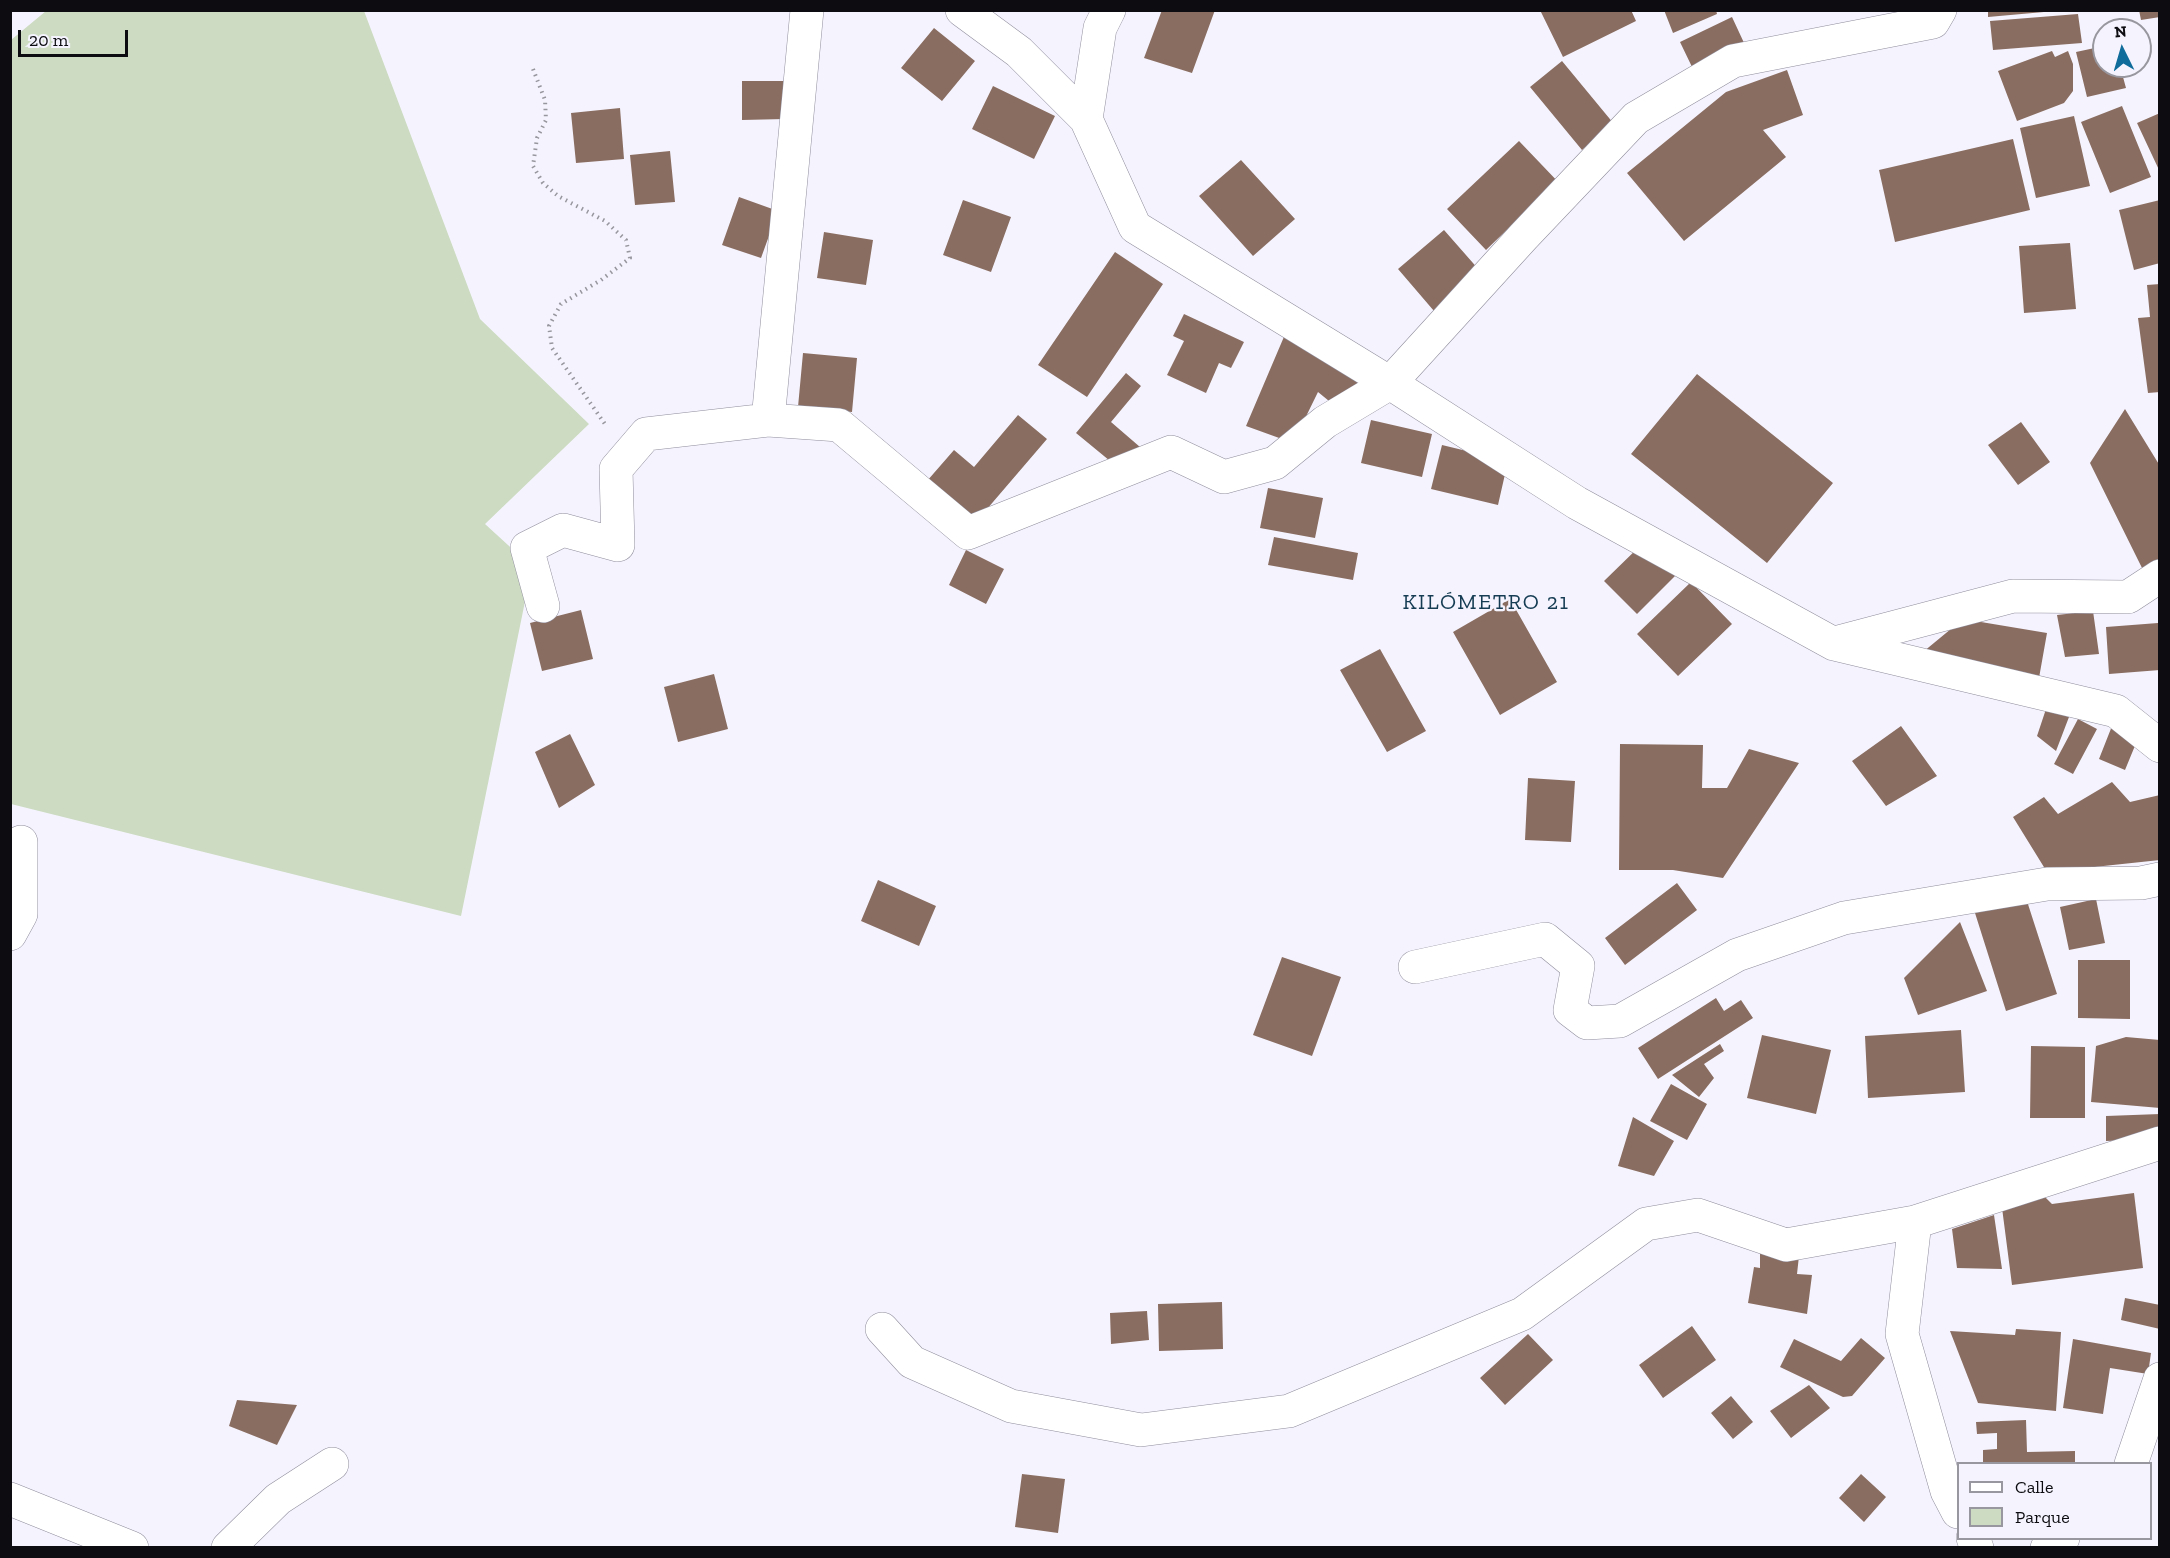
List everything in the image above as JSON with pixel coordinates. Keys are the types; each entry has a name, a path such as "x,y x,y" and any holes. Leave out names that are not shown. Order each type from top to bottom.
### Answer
{"street":[{"path":"768,420 807,10"},
{"path":"962,10 1019,52 1086,119 1135,227 1390,383 1577,502 1834,644 2116,711 2160,746"},
{"path":"1086,119 1100,28 1109,10"},
{"path":"543,606 527,548 563,530 618,545 616,469 646,434 768,420 839,425 968,533 1171,452 1224,477 1275,463 1325,422 1390,383 1523,237 1636,118 1733,61 1933,22 1940,10"},
{"path":"1834,644 2013,596 2128,597 2160,576"},
{"path":"10,934 21,914 21,842"},
{"path":"1415,967 1545,939 1578,966 1570,1010 1587,1023 1620,1022 1737,956 1844,918 2047,884 2141,883 2160,879"},
{"path":"882,1329 912,1362 1011,1406 1141,1430 1290,1411 1522,1314 1646,1224 1698,1215 1786,1245 1915,1222 2160,1143"},
{"path":"1915,1222 1902,1334 1947,1491 1957,1508"},
{"path":"2132,1462 2160,1379"},
{"path":"221,1546 278,1499 332,1464"},
{"path":"10,1499 132,1548"},
{"path":"2047,1548 2061,1540"}],"path":[{"path":"533,69 545,100 546,120 537,138 534,166 543,183 558,196 605,220 626,240 630,258 601,280 561,304 549,326 552,348 602,422 631,452"}],"green space":[{"path":"46,11 364,11 480,319 589,424 485,524 532,567 461,916 11,804 11,40"}],"building":[{"path":"1162,10 1215,10 1192,73 1144,58"},
{"path":"1540,10 1631,10 1636,21 1563,57"},
{"path":"1664,10 1716,10 1717,14 1673,33"},
{"path":"1988,10 2044,10 2044,12 1988,17"},
{"path":"2139,10 2160,10 2160,17 2141,18"},
{"path":"2078,14 2082,43 1993,50 1990,21"},
{"path":"1732,17 1745,45 1693,69 1680,42"},
{"path":"934,28 975,61 942,101 901,68"},
{"path":"2092,49 2092,78 2123,78 2126,88 2087,97 2076,52"},
{"path":"2052,51 2055,57 2068,51 2073,64 2073,91 2064,103 2017,121 1998,71"},
{"path":"1562,61 1614,124 1582,150 1530,87"},
{"path":"1787,70 1803,115 1763,130 1786,157 1684,241 1627,173 1726,92"},
{"path":"742,81 784,81 785,119 742,120"},
{"path":"993,86 1055,116 1034,159 972,129"},
{"path":"2122,106 2151,177 2110,193 2081,122"},
{"path":"620,108 624,159 576,163 571,113"},
{"path":"2160,113 2160,172 2137,123"},
{"path":"2074,116 2090,186 2036,198 2020,128"},
{"path":"2013,139 2030,210 1895,242 1879,170"},
{"path":"1519,141 1562,186 1516,221 1486,250 1447,209"},
{"path":"670,151 675,202 635,205 630,155"},
{"path":"1241,160 1295,219 1253,256 1199,196"},
{"path":"739,197 778,211 761,258 722,245"},
{"path":"963,200 1011,217 991,272 943,255"},
{"path":"2160,200 2160,263 2134,270 2119,210"},
{"path":"1444,230 1480,271 1434,311 1398,269"},
{"path":"824,232 873,240 866,285 817,278"},
{"path":"2070,243 2076,309 2024,313 2019,246"},
{"path":"1115,252 1163,284 1087,397 1038,365"},
{"path":"2160,284 2160,392 2148,393 2138,318 2150,317 2147,285"},
{"path":"1184,314 1244,342 1231,368 1219,363 1206,393 1167,375 1184,341 1173,336"},
{"path":"1286,332 1369,375 1340,410 1318,392 1293,443 1246,426"},
{"path":"803,353 857,358 852,412 798,407"},
{"path":"1126,373 1141,386 1111,422 1140,447 1121,470 1076,433"},
{"path":"1697,374 1833,483 1767,563 1631,454"},
{"path":"2125,409 2160,466 2160,561 2144,572 2090,463"},
{"path":"1018,415 1047,439 975,523 927,481 954,450 974,467"},
{"path":"1371,420 1432,434 1422,477 1361,463"},
{"path":"2021,422 2050,462 2018,485 1988,445"},
{"path":"1442,445 1508,461 1498,505 1431,489"},
{"path":"1268,488 1323,498 1315,538 1260,528"},
{"path":"1274,537 1358,553 1353,580 1268,565"},
{"path":"1643,543 1675,576 1637,614 1604,581"},
{"path":"966,550 1004,569 986,604 949,585"},
{"path":"1691,582 1732,624 1678,676 1637,634"},
{"path":"1510,599 1557,682 1500,715 1453,632"},
{"path":"581,610 593,659 542,671 530,623"},
{"path":"2093,611 2099,654 2065,657 2057,615"},
{"path":"1963,619 2047,633 2039,678 1923,652"},
{"path":"2158,623 2160,670 2109,674 2106,627"},
{"path":"1380,649 1426,731 1387,752 1340,670"},
{"path":"714,674 728,729 678,742 664,687"},
{"path":"2046,709 2069,717 2056,751 2037,736"},
{"path":"2078,719 2097,729 2073,774 2054,764"},
{"path":"1901,726 1937,776 1886,806 1852,761"},
{"path":"2112,726 2139,736 2125,770 2099,759"},
{"path":"570,734 595,785 559,808 535,752"},
{"path":"1620,744 1703,745 1702,788 1727,788 1749,749 1799,763 1723,878 1673,870 1619,870"},
{"path":"1528,778 1575,781 1571,842 1525,840"},
{"path":"2112,782 2130,802 2160,795 2160,860 2047,872 2013,817 2044,797 2058,814"},
{"path":"878,880 936,906 919,946 861,921"},
{"path":"1677,883 1697,910 1625,965 1605,938"},
{"path":"2026,898 2057,994 2006,1011 1975,913"},
{"path":"2096,899 2105,943 2069,950 2060,907"},
{"path":"1960,922 1987,991 1918,1015 1904,978"},
{"path":"1282,957 1341,977 1312,1056 1253,1035"},
{"path":"2078,960 2130,960 2130,1019 2078,1018"},
{"path":"1716,998 1724,1011 1741,1000 1753,1018 1658,1079 1638,1048"},
{"path":"1961,1030 1965,1092 1868,1098 1865,1036"},
{"path":"1762,1035 1831,1050 1816,1114 1747,1098"},
{"path":"2126,1037 2160,1040 2160,1108 2091,1102 2096,1046"},
{"path":"1720,1044 1724,1051 1704,1064 1714,1078 1699,1097 1672,1075"},
{"path":"2031,1046 2085,1047 2085,1118 2030,1118"},
{"path":"1671,1084 1707,1104 1687,1140 1650,1121"},
{"path":"2160,1114 2160,1139 2106,1141 2106,1116"},
{"path":"1633,1117 1674,1141 1654,1176 1618,1166"},
{"path":"2134,1193 2143,1268 2012,1285 2001,1200 2043,1195 2052,1204"},
{"path":"1994,1215 2002,1269 1957,1268 1952,1229"},
{"path":"1800,1247 1797,1274 1812,1275 1807,1314 1748,1303 1754,1267 1760,1268 1760,1254"},
{"path":"2125,1298 2160,1305 2160,1329 2121,1320"},
{"path":"1222,1302 1223,1349 1159,1351 1158,1304"},
{"path":"1147,1311 1149,1340 1111,1344 1110,1313"},
{"path":"1692,1326 1716,1360 1663,1398 1639,1365"},
{"path":"2016,1329 2061,1332 2056,1411 1978,1403 1950,1331 2015,1335"},
{"path":"1528,1334 1553,1360 1505,1405 1480,1378"},
{"path":"1861,1338 1885,1358 1852,1396 1843,1397 1780,1367 1794,1339 1841,1361"},
{"path":"2073,1339 2151,1353 2148,1374 2110,1368 2103,1414 2063,1408"},
{"path":"1809,1385 1830,1408 1791,1438 1770,1411"},
{"path":"1731,1396 1753,1422 1733,1439 1711,1413"},
{"path":"237,1400 297,1405 277,1445 229,1426"},
{"path":"2026,1420 2027,1452 2075,1451 2075,1462 1983,1462 1983,1450 1997,1449 1997,1433 1977,1434 1976,1422"},
{"path":"1022,1474 1065,1479 1058,1533 1015,1527"},
{"path":"1861,1474 1886,1497 1864,1522 1839,1498"}],"district":[{"name":"KILÓMETRO 21","path":"1486,603"}]}
